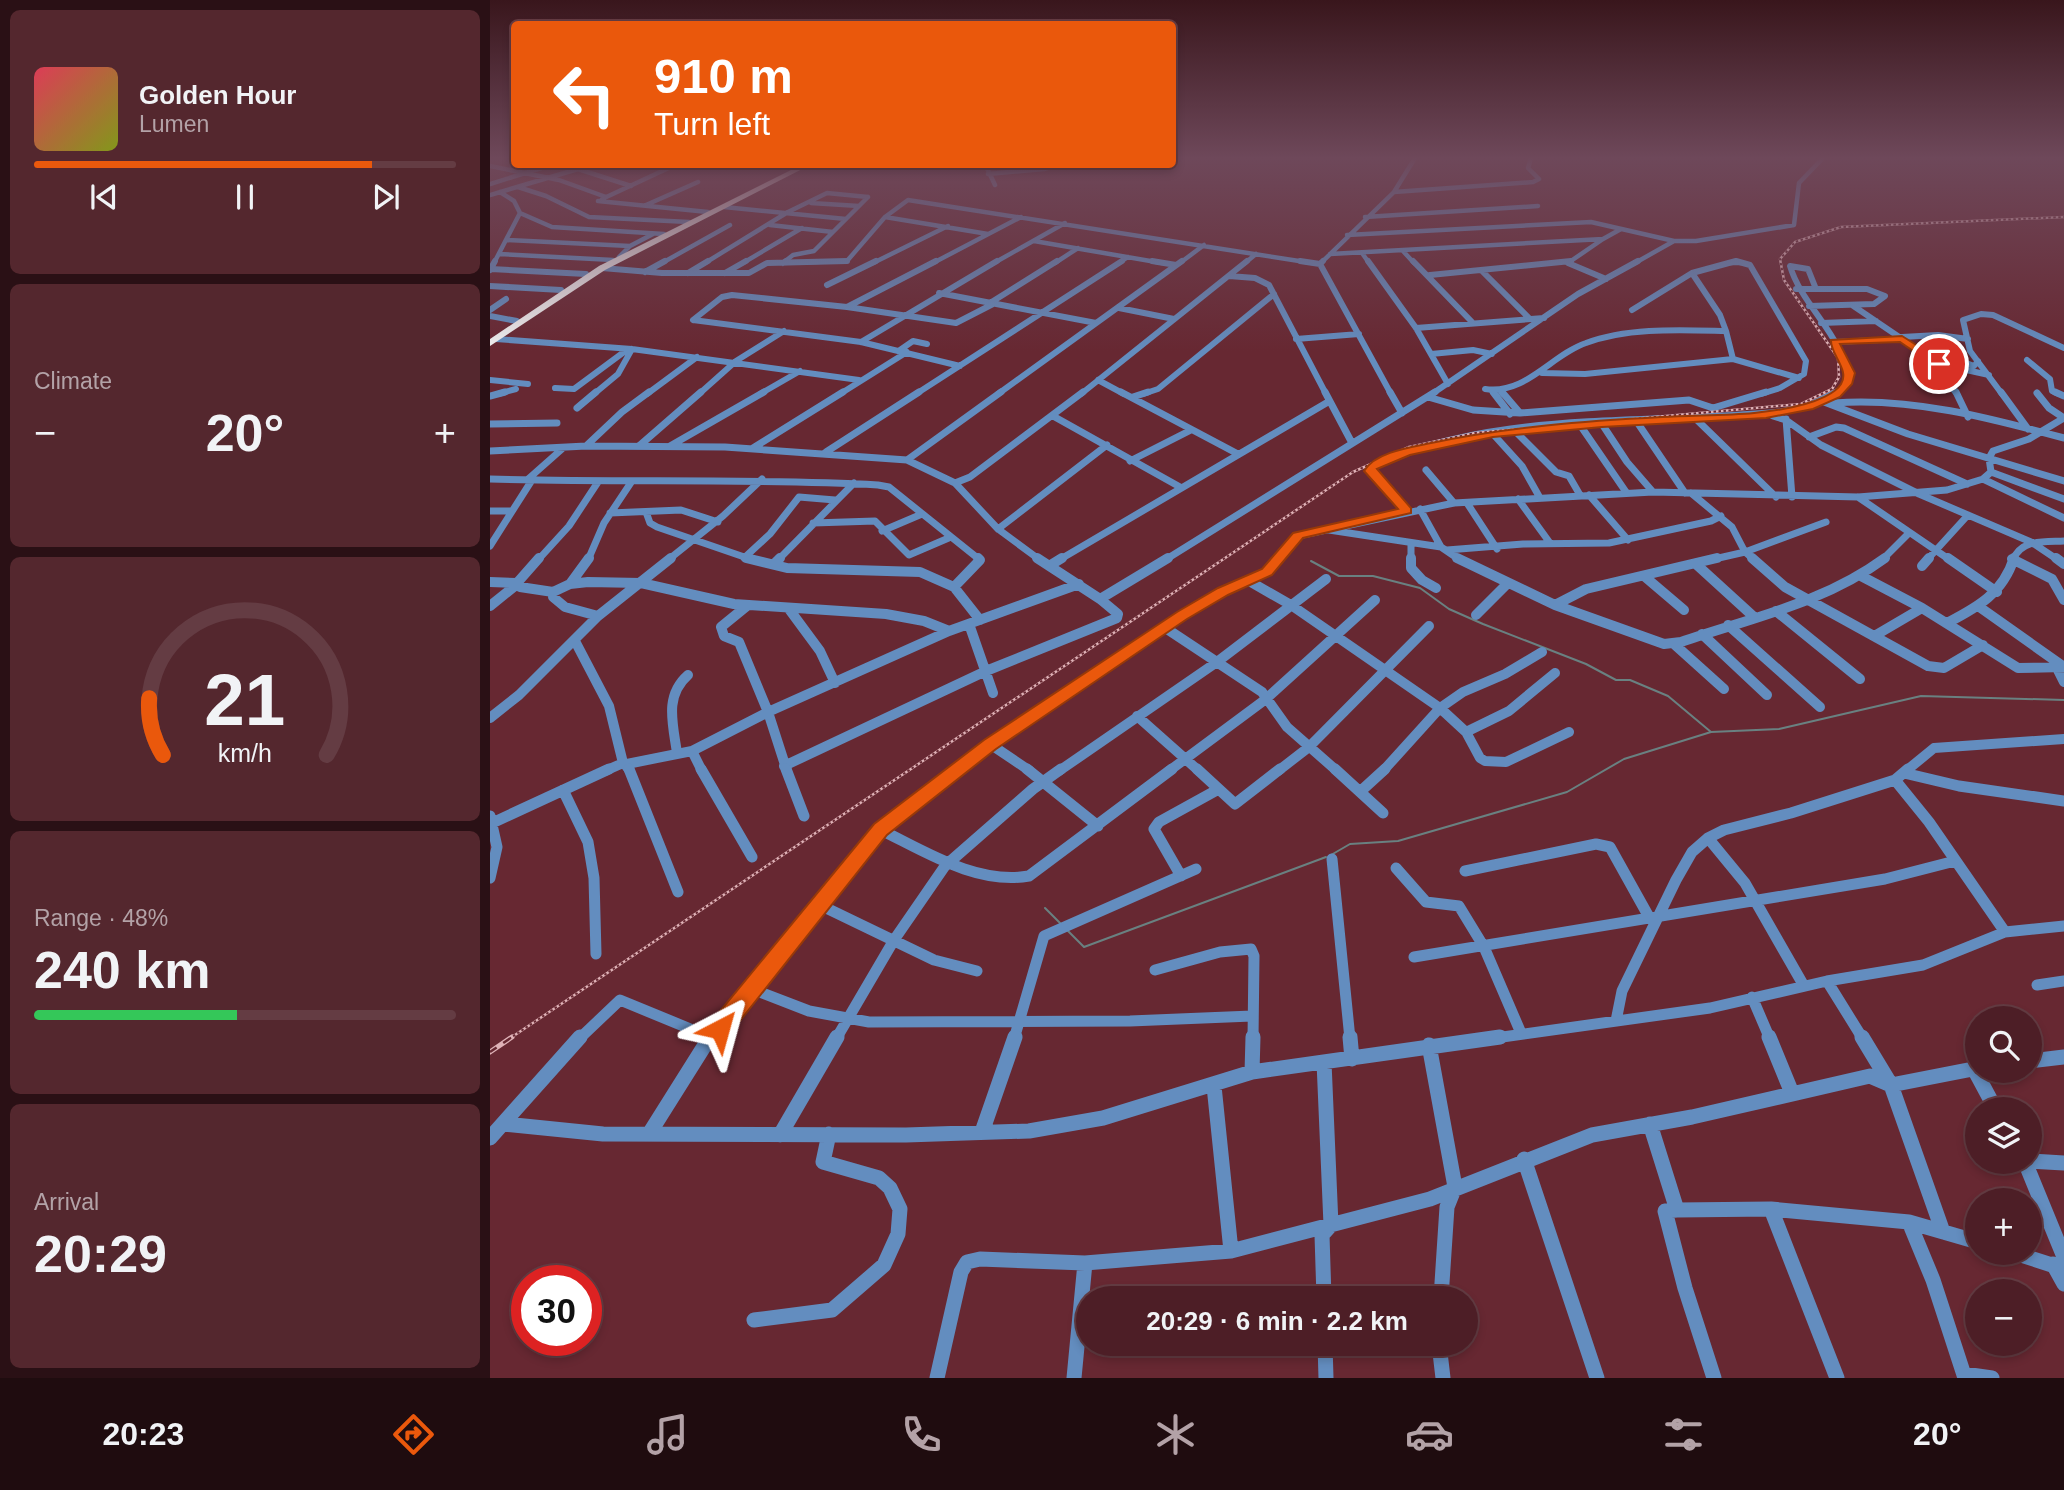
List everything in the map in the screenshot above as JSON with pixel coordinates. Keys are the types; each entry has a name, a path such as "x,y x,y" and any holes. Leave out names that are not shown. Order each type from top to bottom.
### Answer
{"highway":[{"path":"493,337 586,274 688,222"},
{"path":"493,337 624,254 691,222"}],"street":[{"path":"516,222 490,270 586,274"},
{"path":"540,222 552,228 664,234"},
{"path":"688,273 774,222"},
{"path":"783,262 793,254 811,252 843,222"},
{"path":"847,261 880,222"},
{"path":"922,222 988,234"},
{"path":"848,307 1009,222"},
{"path":"1061,222 1320,264"},
{"path":"1320,264 1359,222"},
{"path":"1522,222 1525,225"},
{"path":"1348,235 1584,222"},
{"path":"1592,222 1674,241 1711,240 1794,225 1794,222"},
{"path":"861,342 939,293 1065,223"},
{"path":"644,272 730,225"},
{"path":"770,225 833,232"},
{"path":"827,285 948,226"},
{"path":"725,273 802,228"},
{"path":"1568,263 1621,229"},
{"path":"490,247 501,250 624,254 654,234"},
{"path":"1330,254 1603,239"},
{"path":"507,240 624,254"},
{"path":"1034,241 1176,265"},
{"path":"1100,599 1448,384 1578,294 1674,241"},
{"path":"907,460 1203,245"},
{"path":"960,366 861,342 693,320 722,297 732,295 848,307 956,323 992,304 1078,248"},
{"path":"490,253 501,250"},
{"path":"1403,251 1430,275 1472,322"},
{"path":"1362,253 1416,328 1448,384"},
{"path":"955,482 970,477 1053,416 1256,254"},
{"path":"826,452 1128,257"},
{"path":"602,268 644,272 749,273 767,263 875,261"},
{"path":"1427,397 1442,404 1495,415 1689,400 1713,408 1780,388 1804,374 1806,361 1750,265 1736,261 1692,273 1678,279 1632,310"},
{"path":"1430,275 1568,263 1606,279"},
{"path":"1320,264 1402,413"},
{"path":"1816,289 1808,268 1791,266 1797,289 1835,342 1849,373 1847,384 1828,402"},
{"path":"1482,271 1530,319"},
{"path":"1692,273 1720,314 1733,359"},
{"path":"1229,276 1263,281 1274,294 1328,402 1352,443"},
{"path":"490,286 561,290"},
{"path":"1797,289 1867,289 1885,296 1874,304 1809,306"},
{"path":"939,293 1097,323"},
{"path":"1133,397 1158,389 1274,294"},
{"path":"490,310 506,299"},
{"path":"1851,305 1942,365 1989,375"},
{"path":"1119,308 1174,319"},
{"path":"2028,429 1970,351 1963,320 1989,314 2064,348"},
{"path":"490,316 517,321"},
{"path":"1416,328 1546,318"},
{"path":"1821,323 1878,321"},
{"path":"639,446 736,362 784,331"},
{"path":"1493,391 1538,373 1577,347 1600,339 1726,331"},
{"path":"1296,339 1359,334"},
{"path":"1835,342 1929,335 1968,339"},
{"path":"493,337 698,356 859,380"},
{"path":"752,448 904,351 914,341 927,344"},
{"path":"555,388 574,389 630,349"},
{"path":"576,408 607,386 618,374 630,349"},
{"path":"1431,354 1473,350 1492,354"},
{"path":"1925,355 1951,357 1974,366 1978,361"},
{"path":"586,446 622,412 698,356"},
{"path":"1538,373 1596,373 1733,359 1799,378"},
{"path":"2027,360 2050,379 2052,391 2064,396"},
{"path":"1942,365 1941,375 1956,391 1968,416"},
{"path":"669,447 800,371"},
{"path":"490,380 528,384"},
{"path":"1098,380 1238,454"},
{"path":"490,397 516,389"},
{"path":"1493,391 1520,413"},
{"path":"1493,391 1510,414"},
{"path":"1987,476 1989,458 1993,451 2001,446 2029,439 2064,418 2049,408 2038,393"},
{"path":"1406,511 1370,471 1373,466 1406,452 1493,434 1580,425 1766,414 1784,416 1828,402 1863,401 1968,416 2064,438"},
{"path":"1049,566 1328,402"},
{"path":"1828,402 1908,434 2064,481"},
{"path":"1053,416 1180,487"},
{"path":"1784,416 1808,437 1919,494 2031,542 2064,564"},
{"path":"1784,416 1790,427 1788,454 1792,498"},
{"path":"1696,419 1776,497"},
{"path":"1637,422 1688,493 1721,516 1732,527 1745,552 1784,587 1937,668 1944,668 1983,645"},
{"path":"490,424 557,423"},
{"path":"1602,424 1627,462 1653,492"},
{"path":"1580,425 1626,492"},
{"path":"1808,437 1836,427 1844,428 1967,484"},
{"path":"1130,461 1191,430"},
{"path":"1516,432 1556,472 1569,476 1628,540"},
{"path":"1493,434 1528,474 1540,498"},
{"path":"998,529 1107,445"},
{"path":"490,451 586,446 752,448 907,460 955,482 998,529 1118,614 1116,618 986,671 981,676 784,766"},
{"path":"490,546 530,480 562,448"},
{"path":"1426,470 1454,503"},
{"path":"1987,476 2064,518"},
{"path":"649,1134 712,1034 881,830 990,744 1164,627 1223,591 1249,581 1275,566 1298,536 1406,511 1454,503 1626,492 1792,498 1858,497 1919,494 1967,484 1987,476 2064,499"},
{"path":"490,479 598,482 762,480 889,487 981,562 954,587"},
{"path":"490,718 525,692 598,617 719,522 762,480"},
{"path":"570,584 595,550 610,513 632,481"},
{"path":"490,606 517,584 569,526 598,482"},
{"path":"774,564 854,483"},
{"path":"744,558 770,534 799,497 835,500"},
{"path":"1858,497 1909,533 1940,550 1997,592"},
{"path":"1518,499 1550,543"},
{"path":"1466,503 1497,548"},
{"path":"1420,509 1444,548 1468,566 1555,605 1653,641 1674,643 1809,601 1861,576 1886,559 1909,533"},
{"path":"490,510 512,511"},
{"path":"610,513 681,510 719,522"},
{"path":"646,512 650,523 692,541 744,558 787,568 837,572 920,572 954,587 980,620"},
{"path":"882,531 922,514"},
{"path":"1922,566 1940,550 1968,515"},
{"path":"1325,529 1444,548 1497,548 1550,543 1592,545 1628,540 1721,516"},
{"path":"813,523 875,521 882,531 909,555 951,537"},
{"path":"1555,605 1586,589 1745,552 1826,522"},
{"path":"1947,623 1978,607 1997,592 2020,547 2031,542 2064,541"},
{"path":"1411,543 1411,568 1422,580 1436,588"},
{"path":"2012,559 2048,575 2064,600"},
{"path":"1697,565 1754,617"},
{"path":"1644,576 1684,610"},
{"path":"1861,576 1922,608 2022,669 2062,668"},
{"path":"780,1135 894,940 949,862 1044,781 1217,662 1326,579"},
{"path":"490,582 517,584 553,592 570,584 605,581 641,583 748,605 886,614 924,621 949,631"},
{"path":"1249,581 1290,605 1440,708 1466,733 1480,758 1494,763 1529,753 1569,732"},
{"path":"1476,615 1508,583"},
{"path":"490,878 496,864 491,821 625,763 692,751 735,726 949,631 1079,584"},
{"path":"553,592 553,597 565,607 598,617"},
{"path":"881,830 949,862 1017,880 1029,876 1266,699 1375,600"},
{"path":"748,605 721,627 724,636 739,642 768,712 784,766 804,816"},
{"path":"1978,607 2062,668 2064,682"},
{"path":"1876,635 1922,608"},
{"path":"789,609 820,651 835,683"},
{"path":"1776,611 1860,679"},
{"path":"970,624 993,692"},
{"path":"1728,625 1820,707"},
{"path":"1137,716 1217,790 1236,804 1309,747 1429,626"},
{"path":"1164,627 1262,692 1309,747 1362,790 1383,813"},
{"path":"1702,634 1767,695"},
{"path":"575,641 609,706 625,763 657,848 678,892"},
{"path":"1674,643 1724,689"},
{"path":"1362,790 1387,768 1440,708 1463,692 1505,674 1542,652"},
{"path":"1466,733 1509,711 1555,673"},
{"path":"677,753 670,693 676,683 688,675"},
{"path":"1616,1021 1622,991 1655,916 1692,852 1708,838 1724,830 1791,813 1899,776 1934,748 1946,745 2064,739"},
{"path":"990,744 1044,781 1098,826"},
{"path":"692,751 716,799 752,857"},
{"path":"1899,776 2038,795 2064,802"},
{"path":"1899,776 2005,932"},
{"path":"563,790 588,842 594,878 596,954"},
{"path":"1181,876 1154,829 1159,822 1217,790"},
{"path":"1708,838 1745,883 1804,986"},
{"path":"1465,871 1596,844 1604,845 1610,847 1655,916"},
{"path":"1332,859 1352,1059"},
{"path":"1414,957 1483,947 1563,929 1885,879 1955,861"},
{"path":"1396,868 1426,902 1459,905 1483,947 1521,1033"},
{"path":"982,1132 1020,1023 1044,936 1196,869"},
{"path":"820,905 934,960 977,971"},
{"path":"504,1124 603,1134 829,1135 1029,1131 1103,1118 1214,1086 1252,1072 1352,1059 1429,1045 1710,1008 1827,981 1923,965 2005,932 2053,925 2064,926"},
{"path":"1155,970 1220,952 1251,949 1254,956 1252,1072"},
{"path":"1827,981 1891,1085 1943,1232"},
{"path":"2037,985 2064,981"},
{"path":"752,989 802,1012 846,1021 1020,1023 1252,1016"},
{"path":"1752,997 1792,1093"},
{"path":"490,1138 595,1021 621,1000 705,1035 712,1034"},
{"path":"1429,1045 1455,1187 1447,1207 1442,1286"},
{"path":"2042,1060 2064,1057"},
{"path":"1324,1062 1331,1225 1322,1235 1324,1286"},
{"path":"937,1378 961,1272 967,1262 981,1259 1085,1263 1231,1251 1430,1199 1591,1135 1870,1076 1891,1085 1965,1070"},
{"path":"1214,1086 1231,1251"},
{"path":"1650,1124 1677,1209"},
{"path":"754,1320 832,1310 884,1265 898,1234 900,1209 890,1188 878,1178 823,1162 829,1135"},
{"path":"1524,1160 1597,1378"},
{"path":"2042,1162 2064,1163"},
{"path":"2031,1174 2060,1263 2064,1284"},
{"path":"1714,1378 1685,1288 1665,1211 1771,1209 1909,1222 1965,1238"},
{"path":"1771,1209 1837,1378"},
{"path":"1909,1222 1933,1280 1965,1376 1992,1378"},
{"path":"2042,1259 2060,1263"},
{"path":"1074,1378 1085,1263"},
{"path":"1325,1356 1326,1378"},
{"path":"1440,1356 1443,1378"}],"waterway":[{"path":"1311,561 1339,576 1373,576 1420,588 1449,609 1483,624 1586,664 1616,680 1630,680 1668,696 1711,732"},
{"path":"1711,732 1779,729 1921,696 2064,700"},
{"path":"1331,855 1350,844 1398,841 1567,792 1624,759 1711,732"},
{"path":"1068,931 1084,947 1326,857"},
{"path":"1045,908 1061,924"}],"railway":[{"path":"509,1039 1353,472 1409,447 1475,433 1801,404 1832,389 1839,377 1838,358 1784,280 1780,259 1795,242 1841,227 1946,222"},
{"path":"490,1052 512,1037"}],"route":[{"path":"720,1029 881,830 990,744 1182,615 1223,591 1267,572 1275,566 1292,540 1298,536 1406,511 1370,471 1373,466 1406,452 1451,440 1493,434 1766,414 1809,407 1836,395 1847,384 1849,373 1835,342 1839,341 1902,339 1939,364"}]}
